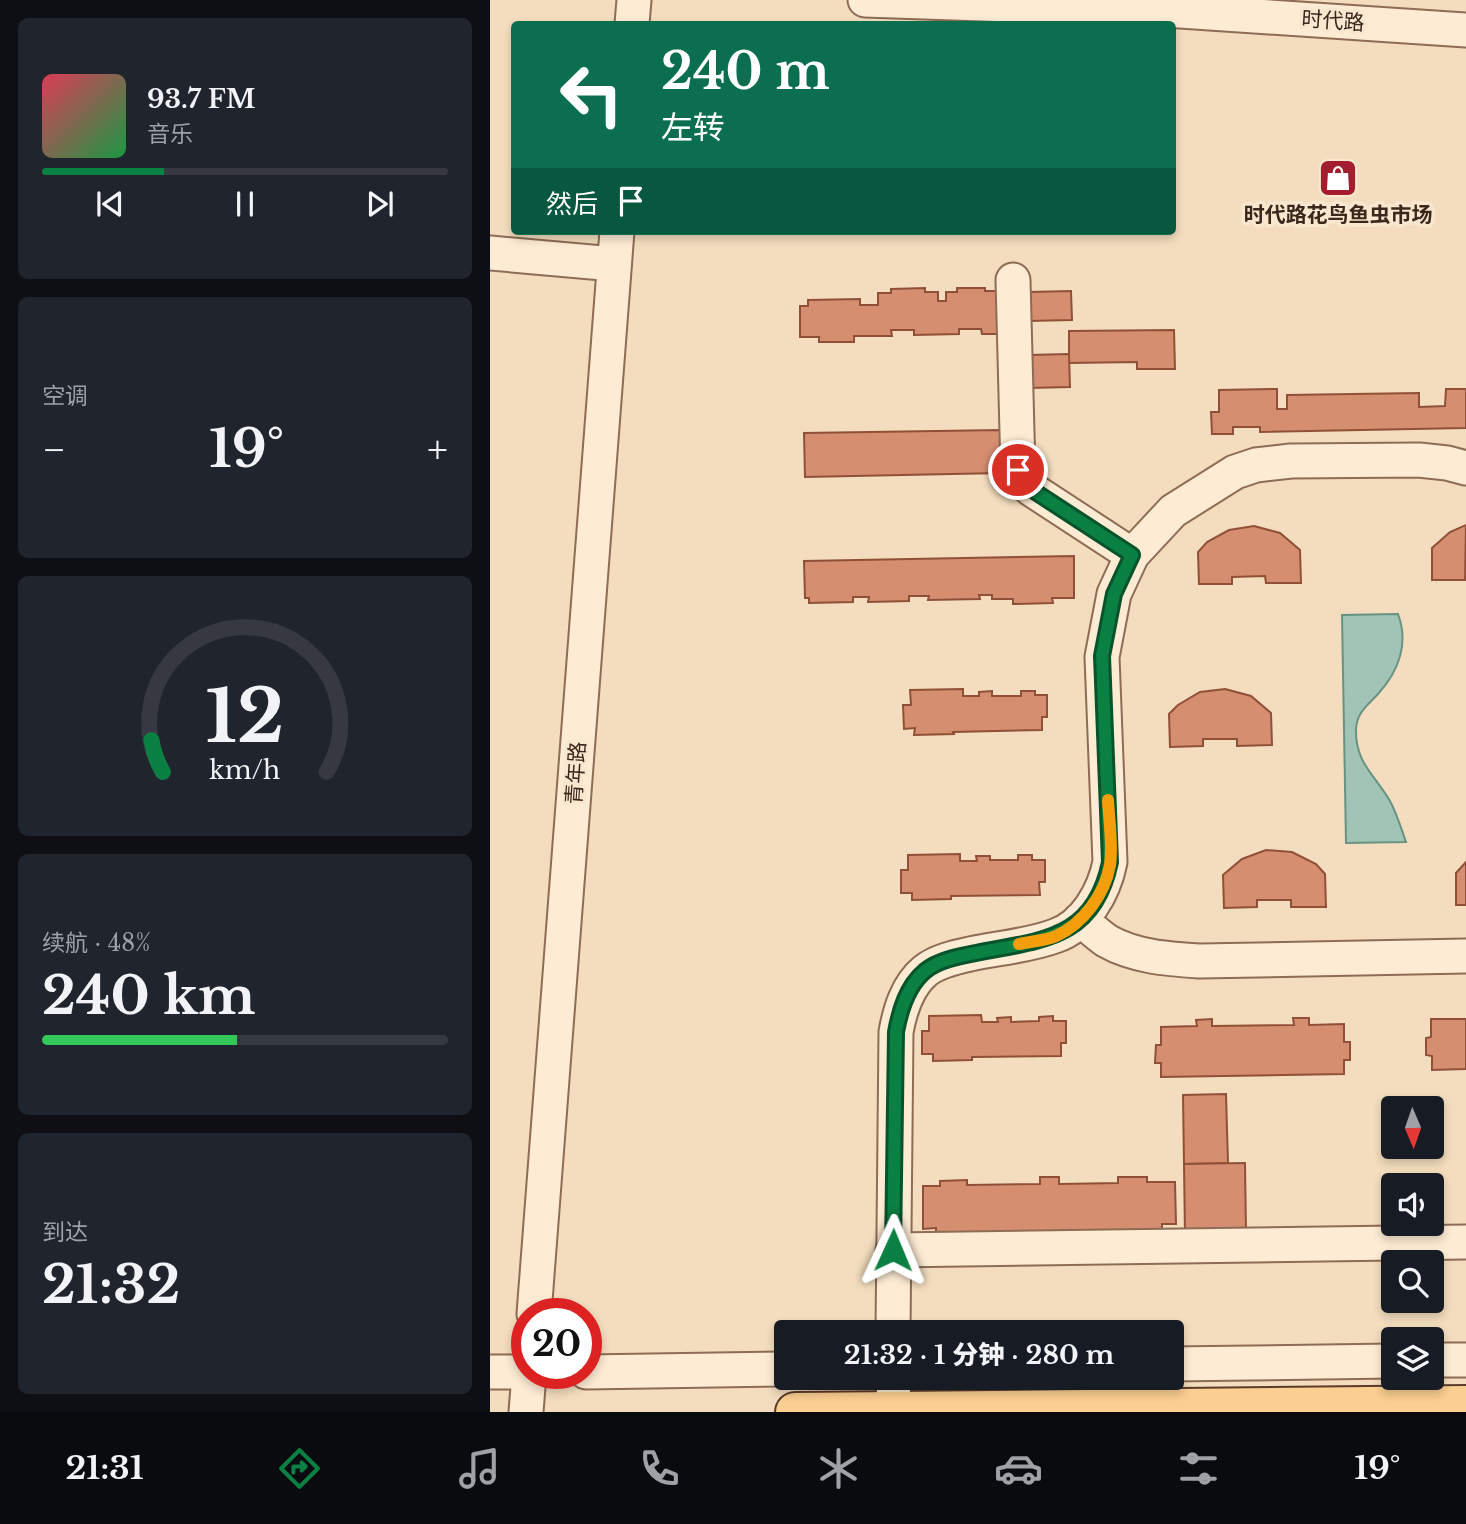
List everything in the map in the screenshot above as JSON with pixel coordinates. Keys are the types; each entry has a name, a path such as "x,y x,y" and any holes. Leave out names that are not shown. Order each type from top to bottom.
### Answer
{"main road":[{"path":"795,1412 1466,1405"}],"street":[{"path":"632,21 634,0"},
{"name":"时代路","path":"865,0 1180,11 1406,13 1466,30"},
{"name":"青年路","path":"535,1298 617,235"},
{"path":"490,253 614,264"},
{"path":"1013,280 1018,470 1031,489 1132,555"},
{"path":"893,1320 896,1032 901,1007 925,971 959,956 1056,936 1080,920 1098,897 1110,862 1102,656 1114,594 1132,555 1173,511 1235,472 1256,465 1291,461 1381,460 1447,463 1466,468"},
{"path":"1080,920 1107,941 1135,952 1168,959 1200,961 1466,956"},
{"path":"893,1250 1466,1242"},
{"path":"1444,1360 1466,1360"},
{"path":"1184,1364 1381,1361"},
{"path":"602,1372 774,1369"},
{"path":"490,1372 511,1373"},
{"path":"526,1412 527,1389"},
{"path":"893,1390 894,1411"}],"shaded area":[{"path":"1398,614 1402,636 1400,656 1392,676 1361,713 1356,729 1362,760 1390,801 1406,842 1346,843 1342,615"}],"building":[{"path":"925,288 925,292 938,292 938,301 946,301 946,292 957,292 957,288 1003,291 1003,334 982,334 981,329 959,329 959,334 914,335 914,330 891,330 892,336 854,336 854,342 819,342 819,337 800,337 800,306 808,306 808,300 860,299 860,305 878,305 878,293 891,293 891,289"},
{"path":"1071,291 1072,320 1029,321 1029,292"},
{"path":"1174,330 1175,369 1137,369 1137,362 1069,363 1069,331"},
{"path":"1069,354 1070,387 1028,388 1028,355"},
{"path":"1277,389 1277,409 1287,409 1287,395 1419,393 1419,407 1445,406 1446,389 1466,389 1466,428 1260,432 1260,427 1233,427 1233,434 1212,434 1211,412 1219,412 1219,390"},
{"path":"1001,430 1001,473 805,477 804,433"},
{"path":"1466,525 1465,580 1432,580 1432,548 1450,532"},
{"path":"1254,526 1280,533 1300,550 1301,583 1266,583 1265,576 1232,577 1232,584 1199,584 1198,552 1207,542 1229,530"},
{"path":"1074,556 1074,598 1052,598 1053,603 1013,604 1013,599 992,599 992,595 979,595 980,599 928,600 929,596 909,596 909,601 868,602 869,597 853,597 853,602 809,603 809,598 805,598 804,561"},
{"path":"963,689 963,696 979,696 979,692 992,691 992,696 1021,696 1021,691 1035,691 1035,695 1047,695 1047,717 1042,717 1042,730 914,735 915,728 904,729 903,705 911,705 910,690"},
{"path":"1225,689 1251,696 1271,713 1272,745 1237,746 1237,739 1203,739 1203,746 1170,747 1169,714 1178,705 1200,692"},
{"path":"1266,850 1292,852 1316,864 1325,874 1326,907 1291,907 1291,900 1257,900 1257,907 1224,908 1223,875 1242,859"},
{"path":"960,854 960,861 977,861 976,856 990,856 990,860 1018,860 1018,855 1032,855 1032,860 1045,860 1045,882 1039,882 1040,895 951,896 951,899 912,900 912,893 901,893 901,870 908,870 908,855"},
{"path":"1466,862 1466,905 1456,905 1456,873"},
{"path":"981,1015 982,1022 998,1022 997,1018 1011,1017 1011,1022 1039,1021 1039,1017 1053,1016 1053,1021 1066,1021 1066,1043 1061,1043 1061,1056 972,1057 972,1060 933,1061 933,1054 922,1054 922,1031 929,1031 929,1016"},
{"path":"1293,1018 1309,1018 1309,1025 1344,1024 1344,1042 1350,1042 1350,1060 1344,1060 1344,1074 1161,1077 1161,1063 1155,1063 1156,1045 1161,1045 1161,1027 1197,1026 1196,1020 1212,1019 1212,1026 1294,1025"},
{"path":"1431,1019 1466,1019 1466,1069 1432,1070 1432,1056 1426,1055 1426,1038 1431,1037"},
{"path":"1226,1094 1228,1163 1184,1164 1183,1095"},
{"path":"1245,1163 1246,1233 1185,1234 1184,1164"},
{"path":"1040,1177 1059,1177 1059,1184 1118,1183 1118,1177 1147,1177 1147,1182 1175,1182 1176,1224 1162,1224 1162,1233 936,1237 936,1228 923,1229 923,1186 940,1186 940,1181 967,1180 967,1185 1040,1184"}],"slow traffic":[{"path":"1019,944 1056,936 1080,920 1098,897 1110,862 1108,800"}],"place":[{"name":"时代路花鸟鱼虫市场","path":"1338,178"}],"route":[{"path":"893,1250 896,1032 901,1007 925,971 938,964 959,956 1056,936 1080,920 1098,897 1110,862 1102,656 1114,594 1132,555 1031,489 1018,470"}]}
